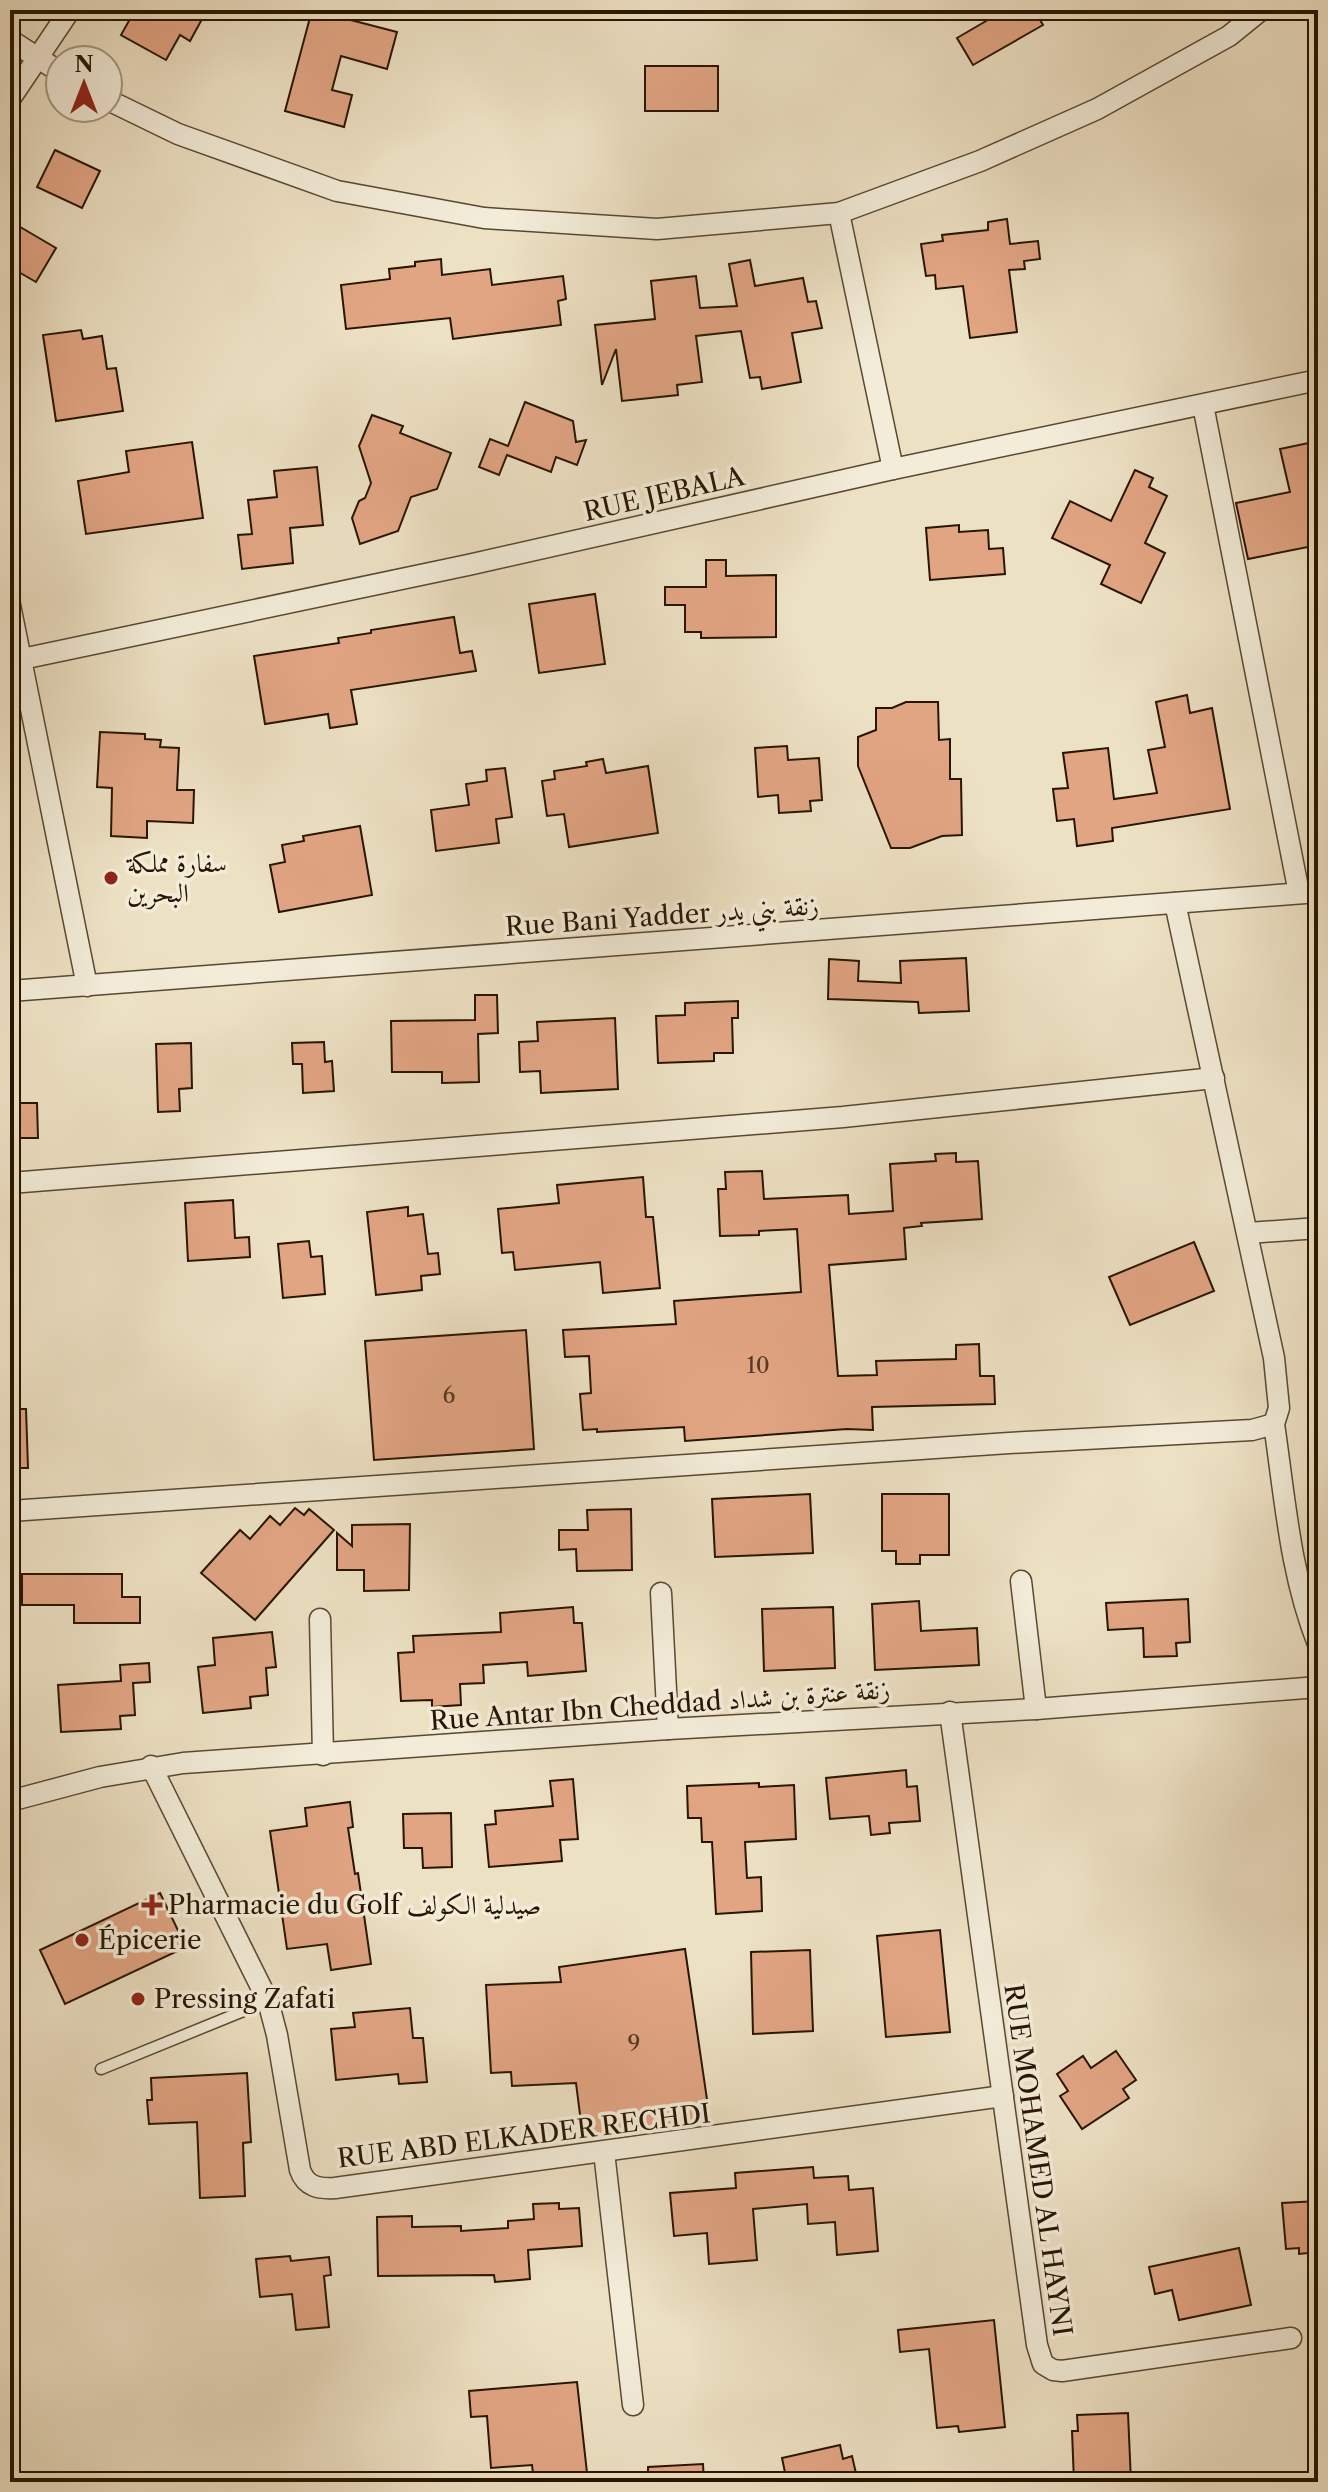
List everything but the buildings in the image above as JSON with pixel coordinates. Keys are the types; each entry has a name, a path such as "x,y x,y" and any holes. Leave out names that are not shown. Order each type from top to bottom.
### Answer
{"street":[{"path":"10,99 70,10"},
{"path":"124,108 178,134 337,191 484,218 657,229 839,213 980,161 1097,109 1229,36 1261,10"},
{"path":"10,40 44,63"},
{"path":"839,213 893,469"},
{"name":"RUE JEBALA","path":"22,659 468,565 893,469 1318,380"},
{"path":"1203,405 1308,892"},
{"path":"10,605 87,986"},
{"name":"Rue Bani Yadder زنقة بني يدر","path":"10,991 1308,892"},
{"path":"1175,903 1274,1358 1279,1408 1274,1424 1293,1559 1300,1594 1318,1644"},
{"path":"10,1183 843,1117 1214,1078"},
{"path":"1248,1233 1318,1228"},
{"path":"10,1511 1009,1443 1252,1430 1274,1424"},
{"path":"1021,1581 1036,1709"},
{"path":"661,1593 668,1729"},
{"path":"320,1619 323,1755"},
{"name":"Rue Antar Ibn Cheddad زنقة عنترة بن شداد","path":"10,1801 151,1766 668,1729 1036,1709 1318,1687"},
{"name":"RUE MOHAMED AL HAYNI","path":"950,1712 1037,2345 1043,2364 1058,2371 1291,2338"},
{"name":"RUE ABD ELKADER RECHDI","path":"151,1766 268,2001 277,2035 300,2170 307,2183 314,2186 335,2188 1003,2096"},
{"path":"604,2152 633,2405"}],"lane":[{"path":"101,2069 268,2001"}],"place":[{"name":"سفارة مملكة البحرين","path":"111,878"},
{"name":"Pharmacie du Golf صيدلية الكولف","path":"152,1905"},
{"name":"Épicerie","path":"82,1940"},
{"name":"Pressing Zafati","path":"138,1999"}]}
